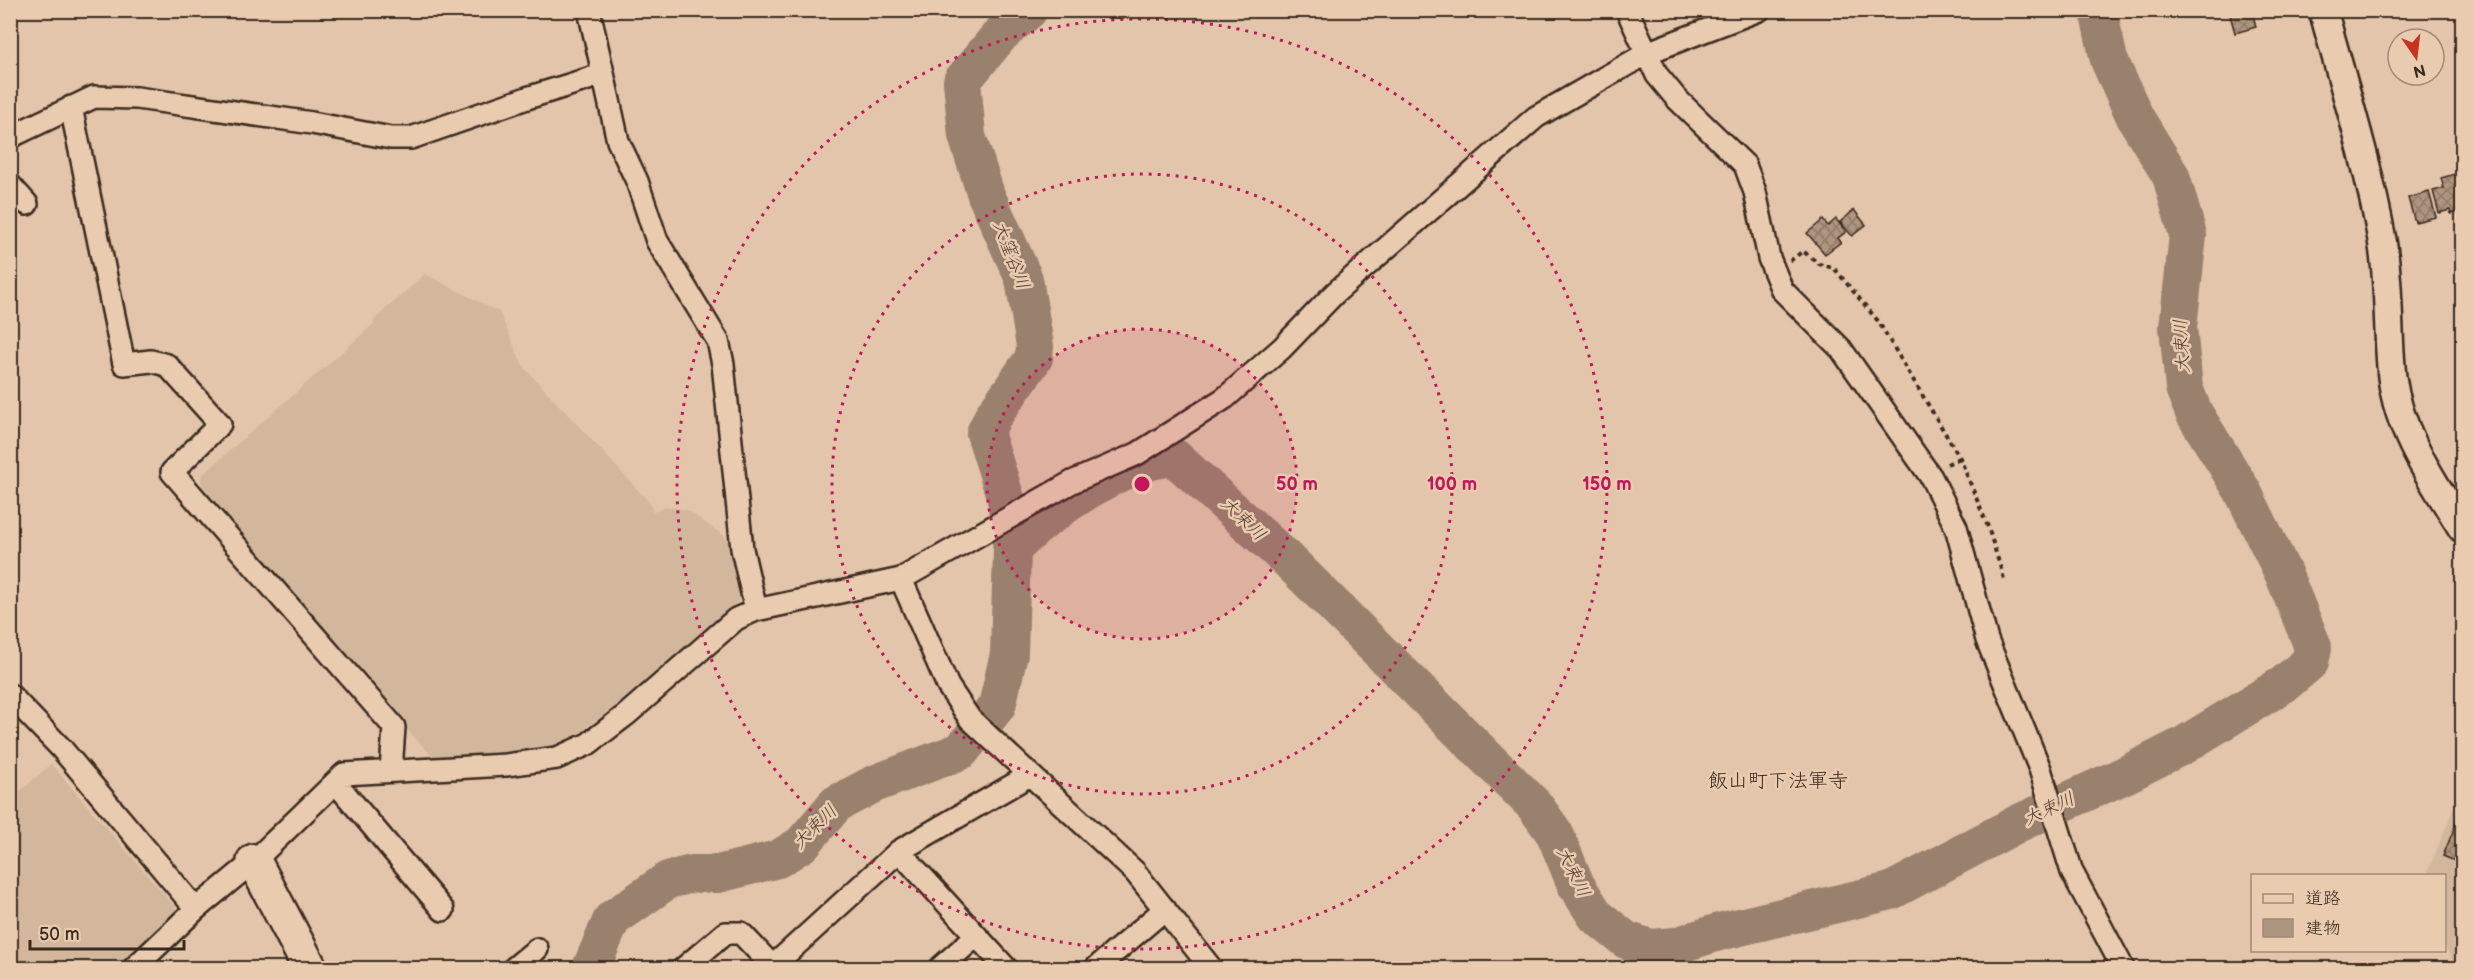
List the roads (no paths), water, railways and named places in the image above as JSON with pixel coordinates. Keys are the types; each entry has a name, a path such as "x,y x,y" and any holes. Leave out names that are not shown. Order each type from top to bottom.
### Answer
{"highway":[{"path":"254,861 310,969"}],"street":[{"path":"589,10 601,75 618,141 637,181 657,242 718,341 723,364 742,549 756,609"},
{"path":"1627,10 1649,52 1657,75 1676,98 1744,165 1755,192 1769,258 1782,290 1841,350 1931,477 1956,527 1987,640 2040,769 2072,872 2123,969"},
{"path":"134,969 196,909 254,861 344,774 506,765 558,758 588,744 626,716 736,619 756,609 901,579 1072,482 1137,454 1225,398 1282,348 1349,280 1536,117 1649,52 1760,10"},
{"path":"2323,10 2376,210 2386,263 2392,379 2400,410 2414,452 2463,528"},
{"path":"10,137 94,97 137,98 312,123 391,138 411,138 601,75"},
{"path":"71,107 124,364 151,361 167,365 220,424 172,472 394,727 392,771"},
{"path":"10,185 27,204"},
{"path":"901,579 948,686 970,719 1135,872 1211,969"},
{"path":"10,695 18,717 61,748 196,909"},
{"path":"684,969 724,933 741,933 773,968 899,851 1030,775"},
{"path":"336,783 443,910"},
{"path":"899,851 1006,969"},
{"path":"1096,969 1166,909"},
{"path":"940,969 976,936"},
{"path":"514,969 537,949"}],"waterway":[{"name":"大束川","path":"591,968 612,919 668,880 692,874 718,874 778,859 802,844 836,804 874,784 961,751 997,706 1009,654 1012,550 1006,499 985,433 993,416 1034,358 1035,346 1024,279 986,195 967,136 962,81 1001,34 1029,10"},
{"name":"大束川","path":"1012,550 1065,505 1111,477 1156,460 1175,458 1289,561 1535,806 1555,834 1576,885 1596,916 1626,940 1651,948 1675,946 1719,932 1891,891 2019,823 2125,775 2184,745 2284,684 2310,662 2313,647 2283,573 2242,490 2194,413 2184,388 2178,327 2188,235 2171,176 2135,117 2109,60 2098,10"}],"district":[{"name":"飯山町下法軍寺","path":"1778,781"}],"water label":[{"name":"大窪谷川","path":"1011,255"}]}
